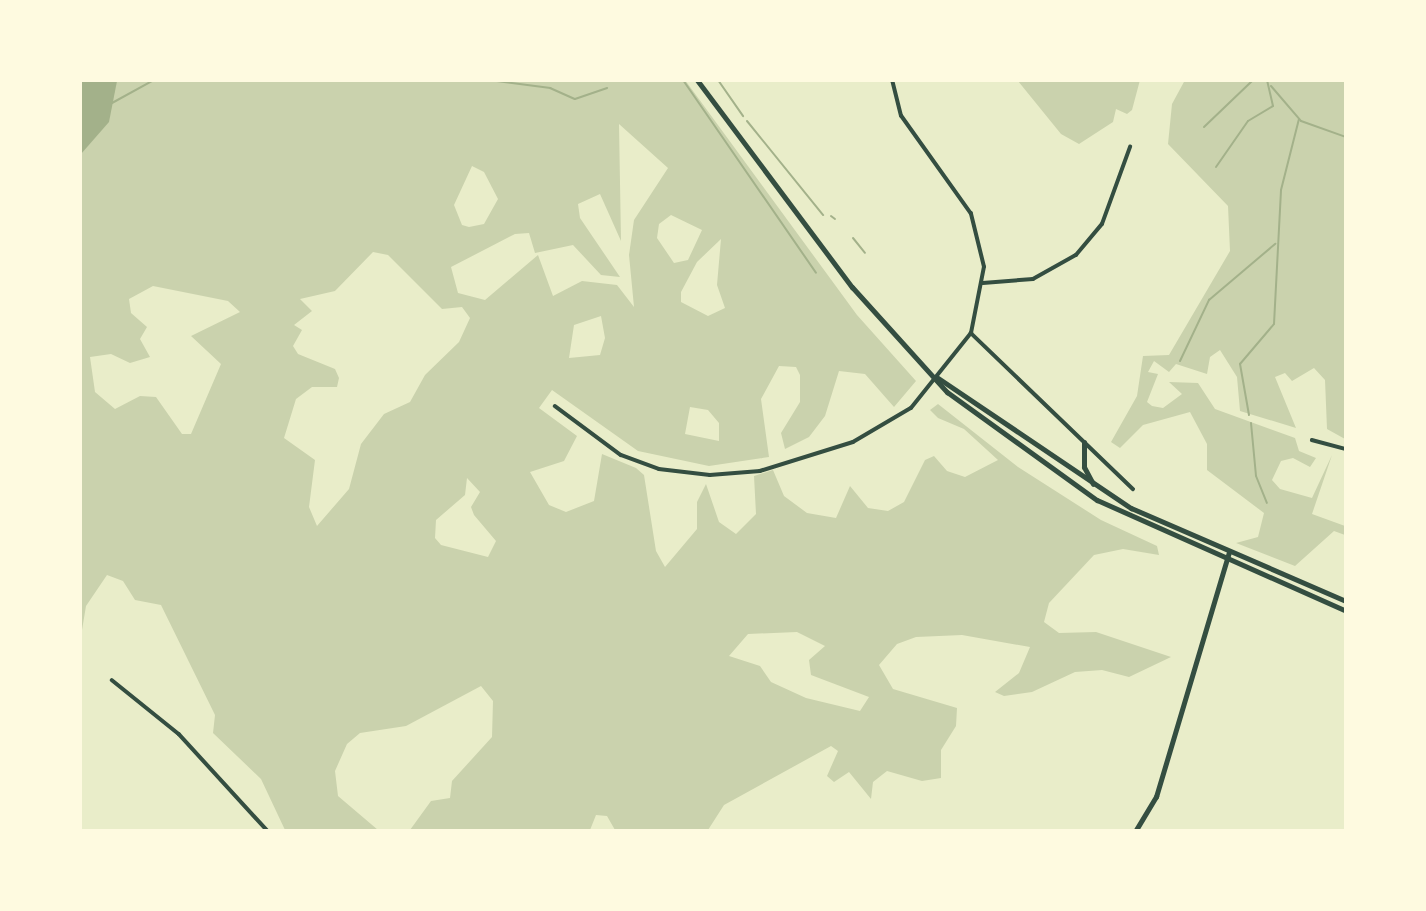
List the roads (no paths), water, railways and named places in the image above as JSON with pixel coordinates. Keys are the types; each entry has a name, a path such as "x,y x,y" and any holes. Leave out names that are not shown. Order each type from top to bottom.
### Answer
{"highway":[{"path":"696,80 852,287 938,378 947,392 1067,482 1228,562 1346,611"},
{"path":"938,378 955,384 1095,486 1229,552 1346,601"},
{"path":"1084,442 1084,467 1095,486"}],"street":[{"path":"555,406 602,444 641,463 728,475 872,434 898,420 938,378 971,333 983,284 971,214 901,116 892,80"},
{"path":"983,284 1033,279 1076,255 1102,224 1130,147"},
{"path":"971,333 1133,489"},
{"path":"1312,440 1346,449"},
{"path":"1136,831 1156,797 1229,552"},
{"path":"112,680 179,734 267,831"}],"waterway":[{"path":"112,103 154,80"},
{"path":"196,80 205,80"},
{"path":"489,80 550,88 575,99 607,88"},
{"path":"683,80 816,273"},
{"path":"718,80 743,116"},
{"path":"1204,127 1253,80"},
{"path":"1216,167 1248,121 1273,106 1267,80"},
{"path":"1271,86 1301,121 1346,137"},
{"path":"1249,415 1240,364 1274,324 1281,190 1299,119"},
{"path":"747,121 823,215"},
{"path":"831,216 835,219"},
{"path":"853,238 865,253"},
{"path":"1180,361 1209,300 1275,244"},
{"path":"1251,423 1256,476 1267,503"}]}
